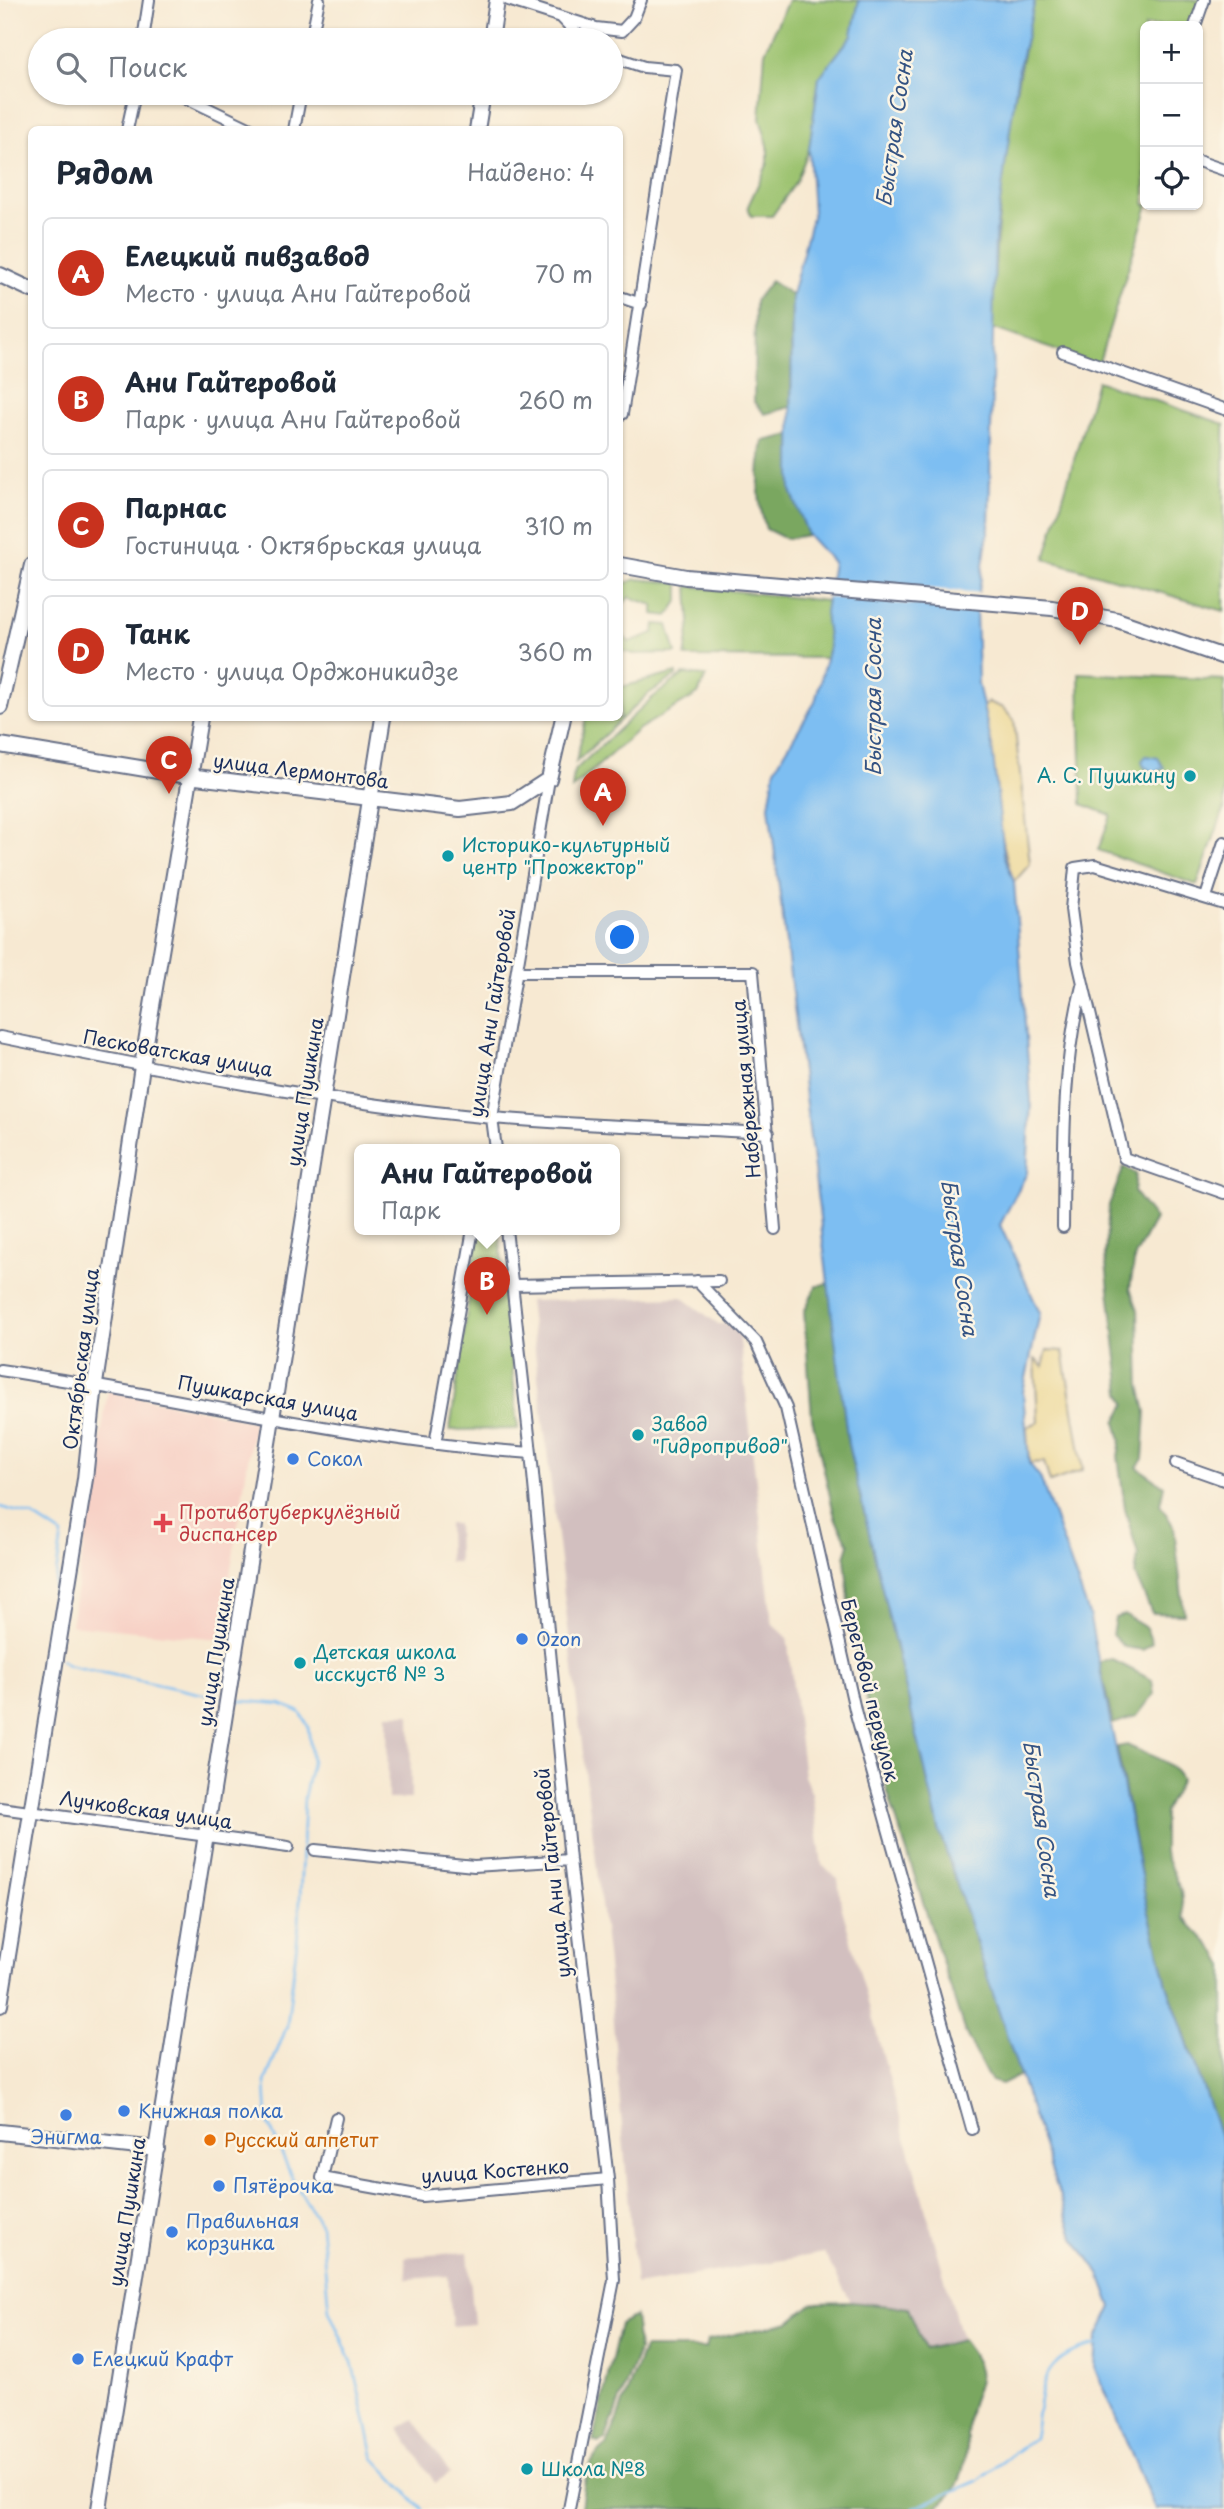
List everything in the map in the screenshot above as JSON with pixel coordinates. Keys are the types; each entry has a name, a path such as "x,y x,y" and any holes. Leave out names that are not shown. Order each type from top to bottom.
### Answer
{"street":[{"path":"145,28 149,0"},
{"path":"314,28 319,0"},
{"path":"493,28 497,0"},
{"path":"508,0 596,28"},
{"path":"623,30 634,19 641,0"},
{"path":"1197,21 1204,0"},
{"path":"561,17 572,28"},
{"path":"623,60 644,67 676,70 623,408"},
{"path":"128,126 132,105"},
{"path":"201,105 245,126"},
{"path":"295,126 299,105"},
{"path":"478,126 480,105"},
{"path":"1203,163 1224,170"},
{"path":"0,275 28,288"},
{"path":"623,298 641,304"},
{"path":"1063,352 1224,409"},
{"path":"623,565 693,577 1052,608 1117,620 1224,657"},
{"path":"0,707 28,583"},
{"name":"Октябрьская улица","path":"0,2005 85,1479 95,1384 142,1066 188,776 199,721"},
{"name":"улица Пушкина","path":"99,2509 383,721"},
{"name":"улица Ани Гайтеровой","path":"495,1144 492,1118 549,779 562,721"},
{"name":"улица Лермонтова","path":"0,745 188,776 460,809 512,803 549,779"},
{"path":"1206,897 1224,842"},
{"path":"1224,904 1095,865 1075,868 1071,909 1083,983 1124,1158 1224,1193"},
{"name":"Набережная улица","path":"517,972 753,972 775,1229"},
{"path":"1063,1227 1065,1133 1072,1032 1083,983"},
{"name":"Песковатская улица","path":"0,1037 142,1066 323,1096 492,1118 768,1133"},
{"path":"488,1144 492,1118"},
{"path":"435,1444 471,1235"},
{"name":"улица Ани Гайтеровой","path":"507,1235 531,1453 569,1860 608,2179 613,2297 569,2509"},
{"name":"Береговой переулок","path":"697,1281 756,1342 786,1408 856,1714 972,2129"},
{"path":"513,1285 719,1281"},
{"name":"Пушкарская улица","path":"0,1370 95,1384 272,1419 435,1444 531,1453"},
{"path":"1176,1463 1224,1480"},
{"name":"Лучковская улица","path":"0,1808 288,1847"},
{"path":"315,1850 474,1866 569,1860"},
{"name":"улица Костенко","path":"335,2118 322,2178 422,2196 608,2179"},
{"path":"0,2132 157,2149"}],"shaded area":[{"path":"682,1297 718,1324 738,1324 772,1623 787,1637 804,1776 812,1794 822,1865 838,1879 841,1905 962,2340 925,2350 908,2308 851,2302 824,2253 636,2285 607,1954 529,1301"},
{"name":"Противотуберкулёзный диспансер","path":"108,1391 254,1421 220,1639 71,1625"},
{"path":"448,1524 457,1524 458,1562 449,1562"},
{"path":"387,1714 410,1714 411,1799 388,1799"},
{"path":"468,2252 474,2324 452,2326 448,2276 407,2279 405,2257"},
{"path":"414,2419 450,2473 435,2483 399,2428"}],"green space":[{"path":"788,0 859,0 852,35 819,78 809,149 796,182 772,216 751,216 748,206 768,163 768,145 760,119 765,52"},
{"path":"1035,0 1204,0 1197,21 1140,21 1140,210 1146,210 1098,365 992,328 1000,204"},
{"path":"771,281 792,295 791,407 765,414 754,402 755,301"},
{"path":"1097,381 1224,424 1224,611 1045,559"},
{"path":"791,435 791,490 808,535 786,539 766,529 759,496 759,475 763,441"},
{"path":"637,579 679,583 679,600 668,616 653,614 653,605 629,597 623,604 623,584"},
{"path":"688,586 827,601 829,647 826,658 685,657 690,623"},
{"path":"655,624 668,625 676,653 633,654 623,651 623,636 629,642 654,633"},
{"path":"676,673 676,676 648,694 623,718 623,686"},
{"path":"1079,673 1224,680 1224,809 1197,885 1098,850 1111,815 1082,804"},
{"path":"684,674 706,676 698,694 639,729 572,789 574,771 652,698"},
{"path":"585,721 619,721 576,762"},
{"path":"1124,1167 1136,1174 1134,1192 1155,1219 1135,1256 1130,1288 1138,1310 1140,1385 1146,1412 1143,1459 1137,1467 1164,1486 1160,1504 1174,1527 1184,1614 1152,1613 1135,1575 1138,1555 1125,1509 1118,1456 1121,1440 1116,1422 1126,1404 1121,1393 1105,1255 1109,1205"},
{"path":"478,1235 500,1235 518,1429 450,1430"},
{"path":"829,1283 848,1444 940,1833 1020,2075 1002,2084 990,2081 964,2030 888,1793 852,1635 845,1557 849,1544 835,1518 812,1418 804,1312 816,1286"},
{"path":"1125,1615 1146,1628 1152,1643 1143,1650 1124,1647 1112,1635 1115,1618"},
{"path":"1113,1660 1152,1680 1154,1694 1137,1716 1113,1724 1099,1662"},
{"path":"1127,1745 1165,1762 1181,1780 1164,1812 1164,1853 1181,1891 1184,1918 1216,1951 1224,1966 1224,2148 1167,1984 1146,1901 1117,1747"},
{"path":"851,2302 908,2308 925,2349 962,2340 978,2365 978,2382 970,2409 963,2471 945,2501 934,2509 581,2509 591,2465 600,2451 607,2446 644,2348 706,2348 708,2340 790,2322 813,2303"},
{"path":"635,2316 639,2350 605,2440 598,2443 593,2441 620,2324"}],"sand":[{"path":"988,702 1003,708 1014,720 1030,864 1014,882 999,818 983,708"},
{"path":"1047,1350 1063,1351 1083,1470 1050,1482 1044,1462 1029,1463 1027,1427 1038,1422 1035,1359 1043,1367"}],"water":[{"name":"Быстрая Сосна","path":"859,0 1035,0 1018,72 995,239 989,527 976,610 978,684 992,746 1004,854 1014,882 1031,1101 1027,1173 1000,1225 1040,1313 1023,1392 1029,1463 1040,1477 1089,1614 1146,1901 1167,1985 1224,2148 1224,2509 1155,2509 1095,2369 1097,2338 1112,2307 1100,2274 1073,2236 940,1833 848,1444 769,806 775,769 815,702 829,647 825,612 833,562 808,535 791,490 792,295 813,213 809,149 819,78 852,35"},
{"path":"1146,756 1158,758 1164,768 1154,772 1144,767 1142,761"}],"pier":[{"path":"827,580 982,593 979,610 824,597"}],"waterway":[{"path":"0,1507 33,1516 62,1535 45,1647 51,1651"},
{"path":"61,1660 67,1665 221,1698"},
{"path":"231,1700 281,1704 300,1712 308,1726 312,1762 304,1797 299,1924 287,2026 265,2082 267,2120 293,2180 321,2226 329,2311 352,2362 374,2458 422,2509"},
{"path":"912,2509 977,2481 1034,2438 1042,2388 1054,2365 1064,2357 1099,2344"}],"place":[{"name":"Танк","path":"1080,645"},
{"name":"А. С. Пушкину","path":"1190,776"},
{"name":"Парнас","path":"169,794"},
{"name":"Елецкий пивзавод","path":"603,826"},
{"name":"Историко-культурный центр \"Прожектор\"","path":"448,856"},
{"name":"Ани Гайтеровой","path":"487,1315"},
{"name":"Завод \"Гидропривод\"","path":"638,1435"},
{"name":"Сокол","path":"293,1459"},
{"name":"Противотуберкулёзный диспансер","path":"163,1523"},
{"name":"Ozon","path":"522,1639"},
{"name":"Детская школа исскуств № 3","path":"300,1663"},
{"name":"Книжная полка","path":"124,2111"},
{"name":"Энигма","path":"66,2115"},
{"name":"Русский аппетит","path":"210,2140"},
{"name":"Пятёрочка","path":"219,2186"},
{"name":"Правильная корзинка","path":"172,2232"},
{"name":"Елецкий Крафт","path":"78,2359"},
{"name":"Школа №8","path":"527,2469"}]}
